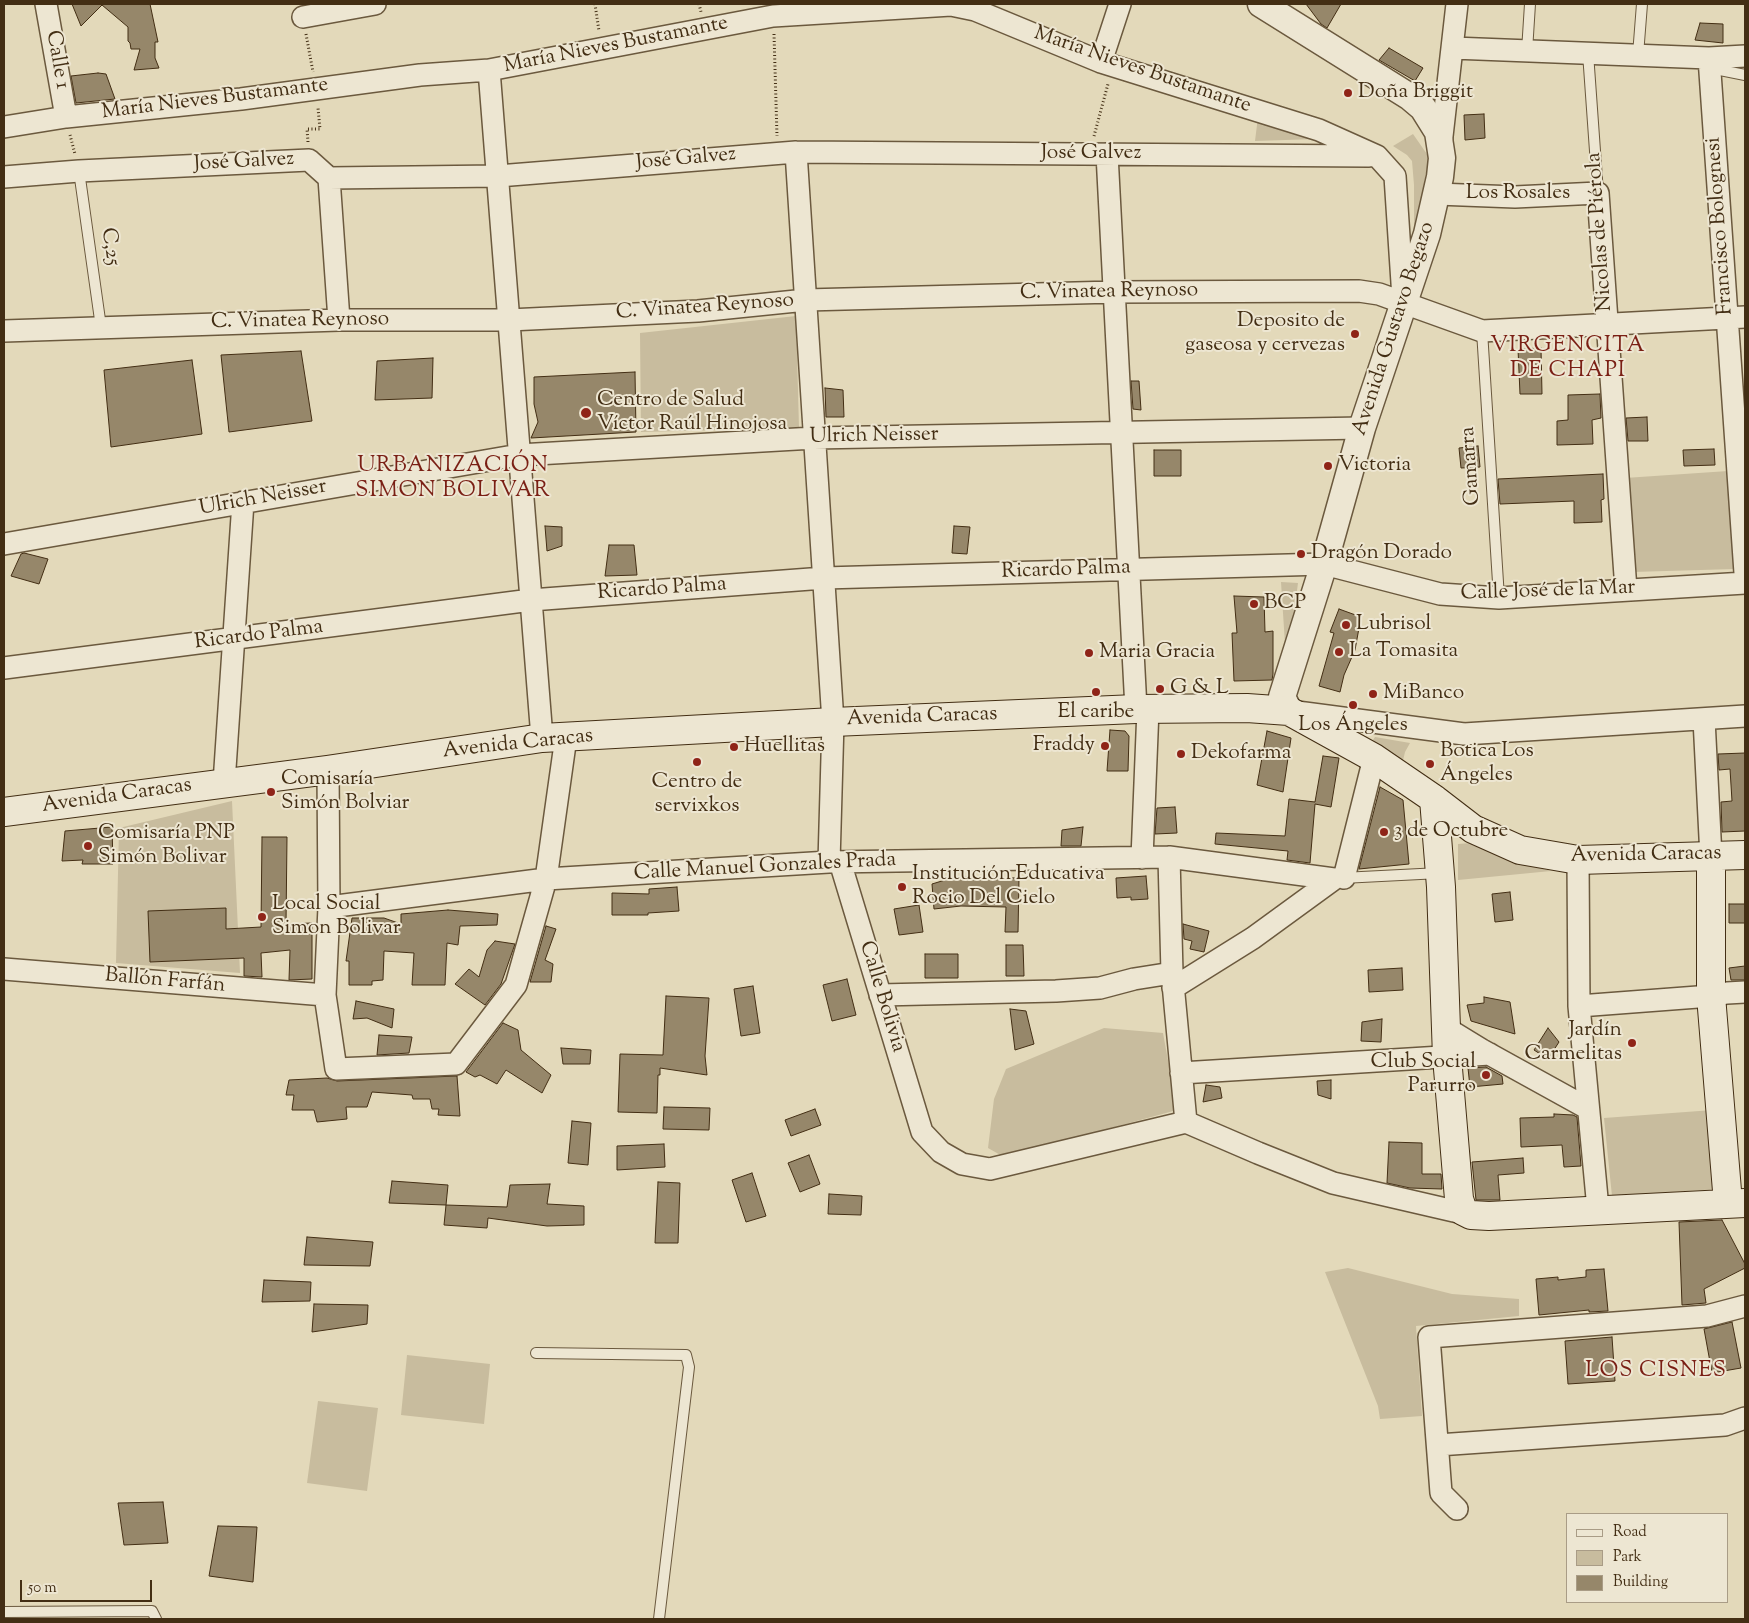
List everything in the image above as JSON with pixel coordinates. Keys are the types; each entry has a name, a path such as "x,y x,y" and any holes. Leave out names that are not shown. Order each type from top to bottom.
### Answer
{"main road":[{"name":"Avenida Caracas","path":"4,812 328,770 554,737 833,722 1142,709 1247,708 1289,711 1374,758 1434,799 1473,829 1520,850 1578,860 1745,855"},
{"path":"1434,799 1440,872 1446,1028 1459,1199 1461,1207 1467,1214 1476,1216 1737,1203 1711,996 1711,857"}],"street":[{"name":"Calle 1","path":"46,4 66,117"},
{"path":"303,17 375,4"},
{"path":"1107,64 1120,4"},
{"path":"1261,4 1410,97 1423,108 1432,120 1438,132 1441,145"},
{"path":"1441,145 1458,4"},
{"name":"María Nieves Bustamante","path":"4,127 66,117 241,99 420,75 489,70 774,16 951,5 975,10 1107,64 1319,130 1377,156 1395,176 1404,303"},
{"path":"1453,48 1638,55 1710,63 1745,56"},
{"name":"Francisco Bolognesi","path":"1710,63 1736,317 1745,573"},
{"path":"328,770 329,907 326,995 336,1069 456,1064 516,985 546,879 554,737 531,600 489,70"},
{"name":"Avenida Gustavo Begazo","path":"1289,711 1282,697 1324,564 1362,428 1427,234 1437,194 1442,158 1441,145"},
{"name":"José Galvez","path":"4,177 79,171 309,160 329,178 498,176 787,153 1377,156"},
{"name":"Calle Bolivia","path":"787,153 806,300 833,722 835,862 880,995 922,1132 940,1152 962,1164 990,1169 1186,1122"},
{"path":"1099,154 1114,292 1128,570 1142,709 1142,858"},
{"path":"329,178 339,320"},
{"name":"Los Rosales","path":"1437,194 1515,197 1598,193"},
{"name":"Nicolas de Piérola","path":"1598,193 1626,590"},
{"name":"C. Vinatea Reynoso","path":"4,331 339,320 509,320 698,311 806,300 1114,292 1359,291 1379,294 1482,331"},
{"path":"1482,331 1736,317"},
{"name":"Ulrich Neisser","path":"4,544 519,455 814,438 1362,428"},
{"path":"224,783 243,502"},
{"name":"Calle José de la Mar","path":"1324,564 1440,594 1499,598 1745,583"},
{"name":"Ricardo Palma","path":"4,668 234,640 531,600 824,578 1324,564"},
{"path":"1289,711 1464,734 1745,716"},
{"path":"1704,719 1711,857"},
{"path":"880,995 1056,991 1100,988 1134,979 1173,981 1253,938 1339,879 1374,758"},
{"path":"1170,857 1173,981 1186,1122 1333,1183 1467,1214"},
{"name":"Calle Manuel Gonzales Prada","path":"329,907 546,879 835,862 1170,857 1339,879"},
{"path":"1578,860 1579,1006 1587,1108 1598,1209"},
{"name":"Ballón Farfán","path":"4,969 326,995"},
{"path":"1579,1006 1745,992"},
{"path":"1446,1028 1587,1108"},
{"path":"1181,1073 1490,1054"},
{"path":"1456,1509 1441,1493 1430,1337 1707,1316 1745,1306"},
{"path":"1438,1445 1725,1425 1745,1418"}],"lane":[{"path":"1527,51 1530,4"},
{"path":"1638,55 1642,4"},
{"name":"Nicolas de Piérola","path":"1588,53 1598,193"},
{"path":"1710,63 1745,75"},
{"name":"C,25","path":"79,171 101,327"},
{"name":"Gamarra","path":"1482,331 1499,598"},
{"name":"Calle Manuel Gonzales Prada","path":"1339,879 1440,872"},
{"path":"536,1353 686,1355 689,1367 659,1619"},
{"path":"4,1612 152,1611 156,1619"}],"path":[{"path":"594,4 602,49"},
{"path":"774,16 787,153"},
{"path":"303,17 316,88 320,129 307,129 309,160"},
{"path":"1099,154 1107,64"},
{"path":"66,117 79,171"}],"green space":[{"path":"1258,117 1316,139 1255,141"},
{"path":"1413,134 1429,157 1414,236 1412,161 1407,155 1393,146"},
{"path":"796,316 799,428 641,432 640,333"},
{"path":"1728,471 1735,569 1632,572 1625,478"},
{"path":"1281,582 1298,583 1290,644 1285,644"},
{"path":"1375,737 1410,743 1405,752 1402,765 1373,740"},
{"path":"232,801 240,973 116,963 119,828"},
{"path":"1471,843 1510,860 1551,871 1458,880 1458,844"},
{"path":"1104,1028 1163,1033 1177,1110 1004,1157 988,1148 994,1099 1006,1069"},
{"path":"1713,1110 1718,1189 1612,1196 1604,1118"},
{"path":"1348,1268 1452,1294 1519,1299 1519,1316 1416,1326 1422,1416 1380,1419 1378,1406 1325,1272"},
{"path":"407,1355 490,1364 484,1424 401,1415"},
{"path":"318,1401 378,1408 367,1491 307,1483"}],"building":[{"path":"72,4 150,4 158,42 155,42 155,58 159,68 134,70 140,49 131,49 128,41 128,27 102,5 81,26"},
{"path":"1306,4 1341,4 1327,28 1321,24"},
{"path":"1700,23 1723,24 1723,43 1695,40"},
{"path":"1389,48 1423,68 1415,81 1379,60"},
{"path":"106,74 115,99 76,103 71,76"},
{"path":"1484,114 1485,138 1465,140 1464,115"},
{"path":"1541,348 1542,394 1520,394 1518,349"},
{"path":"301,351 312,421 229,432 221,355"},
{"path":"433,358 432,398 375,400 377,361"},
{"path":"192,360 202,434 111,447 104,370"},
{"name":"Centro de Salud Víctor Raúl Hinojosa","path":"635,372 636,432 531,438 538,422 534,404 534,377"},
{"path":"1131,381 1139,381 1141,410 1133,409"},
{"path":"825,388 843,390 844,417 826,417"},
{"path":"1600,394 1601,418 1592,420 1593,444 1557,445 1557,421 1568,420 1568,395"},
{"path":"1647,417 1648,441 1628,441 1626,418"},
{"path":"1478,446 1480,467 1461,468 1459,448"},
{"path":"1714,449 1715,465 1684,466 1683,450"},
{"path":"1154,450 1181,450 1181,476 1154,476"},
{"path":"1603,474 1604,499 1601,500 1602,522 1574,523 1574,501 1500,504 1498,479"},
{"path":"545,526 562,527 562,546 547,551"},
{"path":"954,526 970,527 967,554 952,553"},
{"path":"609,545 634,545 637,575 605,576"},
{"path":"24,553 48,559 39,584 11,576 21,554"},
{"path":"1234,596 1264,597 1265,632 1273,631 1272,680 1234,681 1232,633 1237,633"},
{"path":"1339,609 1361,617 1355,650 1344,675 1340,692 1319,686 1334,633 1330,632"},
{"path":"1110,730 1125,731 1129,736 1128,771 1107,771"},
{"path":"1267,731 1291,738 1283,792 1257,785"},
{"path":"1745,753 1745,831 1722,832 1721,802 1732,801 1730,769 1719,770 1718,754"},
{"path":"1323,756 1339,758 1331,807 1315,804 1310,863 1287,860 1288,851 1215,844 1216,833 1285,836 1289,799 1315,802"},
{"name":"3 de Octubre","path":"1380,787 1403,800 1409,864 1359,869"},
{"path":"1175,807 1177,833 1155,834 1157,808"},
{"name":"Comisaría PNP Simón Bolivar","path":"112,827 113,864 82,864 83,860 62,861 65,831"},
{"path":"1083,827 1081,846 1061,846 1062,830"},
{"path":"262,837 287,837 286,924 312,923 312,979 289,980 290,950 261,953 262,977 244,976 244,958 150,962 148,911 226,908 226,929 261,927"},
{"path":"1146,876 1148,899 1131,900 1131,897 1117,898 1116,878"},
{"path":"955,877 1019,878 1018,932 1005,932 1006,907 961,906 934,909 932,884"},
{"path":"677,887 679,911 648,913 648,915 612,915 612,893 649,894 649,889"},
{"path":"1510,892 1513,920 1495,922 1492,894"},
{"path":"1729,904 1745,904 1745,923 1729,923"},
{"path":"919,905 923,932 899,935 894,909"},
{"path":"448,910 498,914 497,925 460,926 458,945 447,943 445,985 412,985 414,953 384,951 383,980 372,981 372,985 349,985 349,961 346,961 352,918 384,918 401,924 401,914"},
{"path":"1183,924 1209,931 1204,952 1190,949 1192,941 1184,939"},
{"path":"546,926 556,929 545,960 553,964 551,982 530,982"},
{"path":"495,941 515,944 501,984 485,1005 455,984 469,969 479,977 487,950"},
{"path":"1006,945 1023,945 1024,976 1006,976"},
{"path":"925,954 958,954 958,978 925,978"},
{"path":"1745,966 1745,980 1731,980 1729,968"},
{"path":"1402,968 1403,990 1369,992 1368,970"},
{"path":"847,979 856,1015 832,1021 823,985"},
{"path":"753,986 760,1033 741,1036 734,989"},
{"path":"666,996 709,998 705,1056 707,1075 660,1068 660,1075 658,1075 657,1113 618,1112 620,1054 663,1055"},
{"path":"1484,997 1510,1002 1515,1034 1471,1021 1467,1005 1484,1003"},
{"path":"356,1001 394,1009 392,1028 367,1018 353,1019"},
{"path":"1010,1009 1026,1011 1034,1044 1015,1050"},
{"path":"1382,1019 1381,1042 1361,1041 1362,1022"},
{"path":"503,1023 518,1030 521,1050 551,1075 542,1093 506,1070 497,1084 480,1075 475,1077 466,1072"},
{"path":"1548,1028 1559,1042 1548,1059 1534,1050"},
{"path":"379,1035 412,1037 409,1053 377,1055"},
{"path":"561,1048 591,1050 590,1064 563,1064"},
{"name":"Club Social Parurro","path":"1486,1067 1502,1076 1503,1084 1470,1087 1468,1068"},
{"path":"457,1076 460,1116 438,1115 439,1109 432,1109 430,1099 413,1099 412,1095 372,1092 367,1107 346,1107 347,1119 317,1122 314,1110 292,1110 294,1095 286,1095 289,1080 327,1078 337,1081"},
{"path":"1331,1080 1331,1099 1318,1095 1317,1081"},
{"path":"1206,1085 1220,1087 1222,1098 1203,1102"},
{"path":"664,1107 710,1108 709,1130 663,1129"},
{"path":"815,1109 821,1125 791,1136 785,1120"},
{"path":"1554,1114 1577,1117 1581,1166 1564,1167 1562,1145 1521,1147 1520,1118 1554,1117"},
{"path":"572,1121 591,1123 588,1165 568,1163"},
{"path":"1389,1142 1422,1143 1422,1174 1441,1174 1442,1189 1410,1188 1387,1183"},
{"path":"664,1144 665,1167 617,1170 617,1146"},
{"path":"809,1155 820,1184 800,1192 788,1163"},
{"path":"1523,1158 1524,1173 1498,1175 1500,1200 1476,1200 1472,1162"},
{"path":"752,1173 766,1216 746,1222 732,1180"},
{"path":"392,1181 448,1185 446,1205 389,1203"},
{"path":"658,1182 680,1183 678,1243 655,1243"},
{"path":"550,1184 547,1204 584,1206 584,1225 547,1226 488,1218 487,1228 444,1225 446,1205 507,1207 510,1185"},
{"path":"829,1194 862,1196 861,1215 828,1214"},
{"path":"1722,1220 1745,1264 1745,1268 1704,1289 1706,1303 1682,1305 1679,1222"},
{"path":"307,1237 373,1242 370,1266 304,1265"},
{"path":"1604,1269 1608,1311 1589,1312 1589,1310 1539,1315 1536,1279 1558,1277 1558,1280 1586,1277 1586,1270"},
{"path":"264,1280 311,1282 310,1301 262,1302"},
{"path":"314,1304 368,1305 367,1324 312,1332"},
{"path":"1732,1322 1741,1368 1712,1373 1704,1329"},
{"path":"1612,1337 1615,1381 1568,1384 1565,1341"},
{"path":"163,1502 168,1543 124,1545 118,1503"},
{"path":"218,1526 257,1527 253,1582 209,1576"}],"place":[{"name":"Doña Briggit","path":"1348,93"},
{"name":"Deposito de gaseosa y cervezas","path":"1355,334"},
{"name":"Centro de Salud Víctor Raúl Hinojosa","path":"586,413"},
{"name":"Victoria","path":"1328,466"},
{"name":"Dragón Dorado","path":"1301,554"},
{"name":"BCP","path":"1254,604"},
{"name":"Lubrisol","path":"1346,625"},
{"name":"La Tomasita","path":"1339,652"},
{"name":"Maria Gracia","path":"1089,653"},
{"name":"G & L","path":"1160,689"},
{"name":"El caribe","path":"1096,692"},
{"name":"MiBanco","path":"1373,694"},
{"name":"Los Ángeles","path":"1353,705"},
{"name":"Fraddy","path":"1105,746"},
{"name":"Huellitas","path":"734,747"},
{"name":"Dekofarma","path":"1181,754"},
{"name":"Centro de servixkos","path":"697,762"},
{"name":"Botica Los Ángeles","path":"1430,764"},
{"name":"Comisaría Simón Bolviar","path":"271,792"},
{"name":"3 de Octubre","path":"1384,832"},
{"name":"Comisaría PNP Simón Bolivar","path":"88,846"},
{"name":"Institución Educativa Rocio Del Cielo","path":"902,887"},
{"name":"Local Social Simon Bolivar","path":"262,917"},
{"name":"Jardín Carmelitas","path":"1632,1043"},
{"name":"Club Social Parurro","path":"1486,1075"}],"district":[{"name":"VIRGENCITA DE CHAPI","path":"1568,360"},
{"name":"URBANIZACIÓN SIMON BOLIVAR","path":"453,480"},
{"name":"LOS CISNES","path":"1656,1372"}]}
